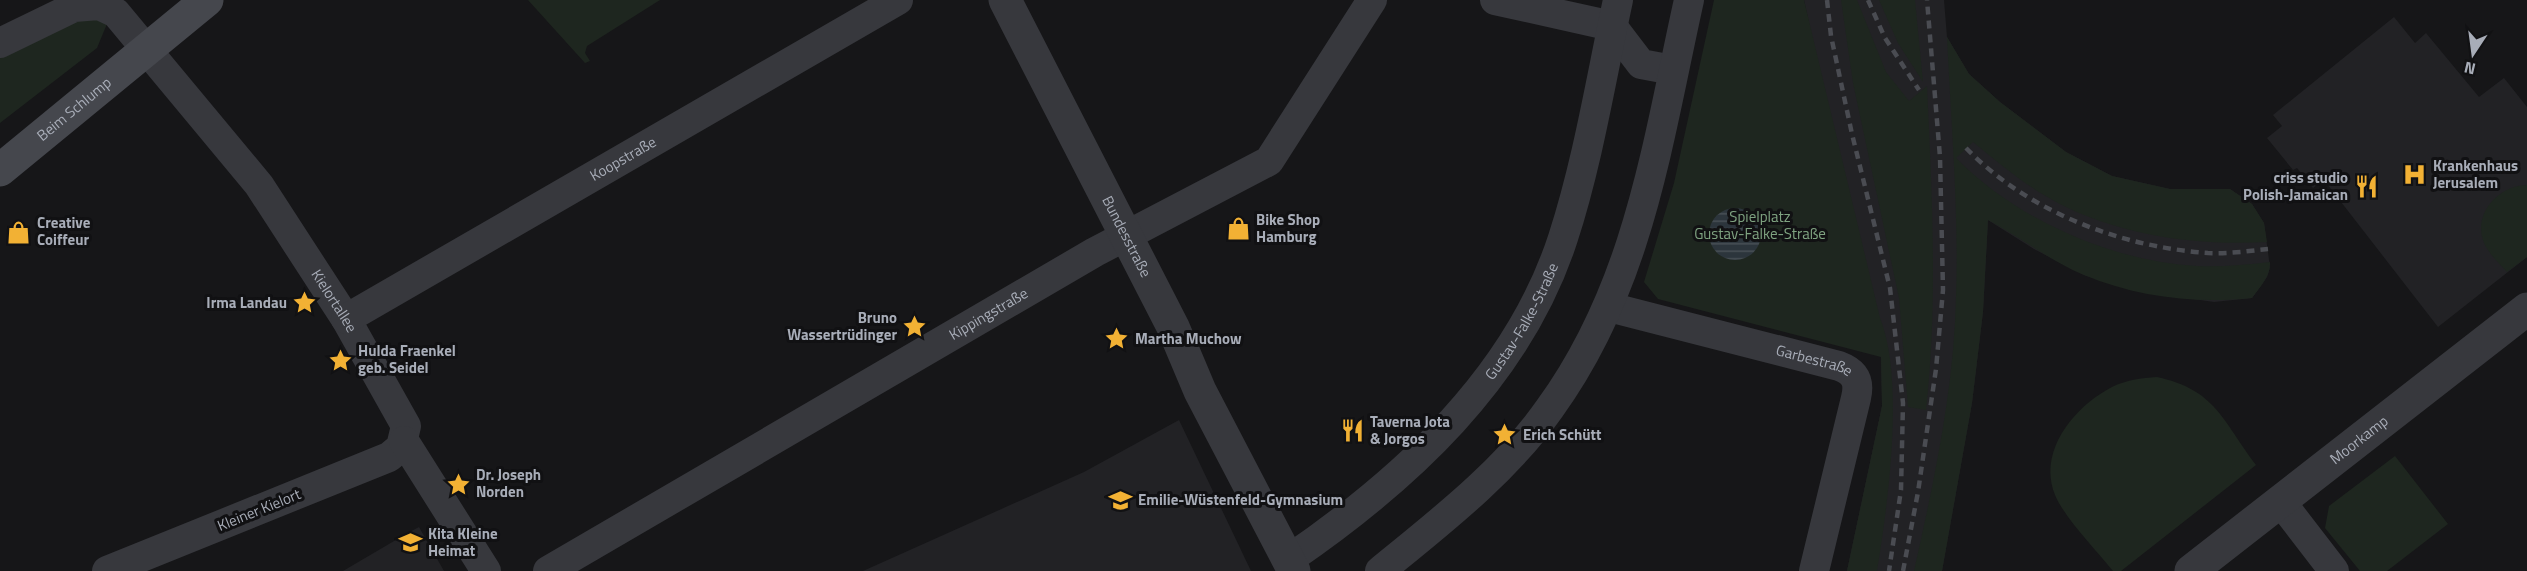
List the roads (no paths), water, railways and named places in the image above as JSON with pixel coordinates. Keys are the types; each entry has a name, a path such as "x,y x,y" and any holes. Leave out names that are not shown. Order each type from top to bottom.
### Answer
{"main road":[{"name":"Beim Schlump","path":"0,170 207,0"}],"street":[{"name":"Koopstraße","path":"346,319 898,0"},
{"name":"Bundesstraße","path":"1005,0 1173,327 1200,391 1291,565"},
{"name":"Kippingstraße","path":"549,571 1126,235 1269,161 1372,0"},
{"path":"1495,0 1615,13 1641,64 1673,70"},
{"path":"1380,571 1432,529 1511,455 1549,410 1581,362 1609,307 1636,233 1689,0"},
{"path":"0,43 74,7 85,4 99,5 116,13 148,49"},
{"name":"Gustav-Falke-Straße","path":"1291,565 1347,520 1423,451 1464,408 1505,354 1529,314 1562,240 1576,191 1615,13"},
{"name":"Kielortallee","path":"148,49 259,185 346,319 403,418 406,426 404,441 486,571"},
{"name":"Garbestraße","path":"1609,307 1839,366 1849,370 1856,379 1856,398 1814,571"},
{"name":"Moorkamp","path":"2191,571 2527,309"},
{"name":"Kleiner Kielort","path":"107,571 384,459 395,452 404,441"},
{"path":"2281,502 2334,571"}],"railway":[{"path":"1827,0 1831,36 1852,134 1890,288 1903,403 1901,490 1889,571"},
{"path":"1868,0 1885,38 1919,90"},
{"path":"1903,571 1918,492 1936,369 1943,290 1940,157 1927,0"},
{"path":"1966,148 2018,191 2047,208 2110,234 2142,243 2208,253 2268,249"}],"place":[{"name":"Krankenhaus Jerusalem","path":"2415,175"},
{"name":"criss studio Polish-Jamaican","path":"2366,187"},
{"name":"Bike Shop Hamburg","path":"1238,229"},
{"name":"Creative Coiffeur","path":"19,232"},
{"name":"Irma Landau","path":"305,303"},
{"name":"Bruno Wassertrüdinger","path":"915,327"},
{"name":"Martha Muchow","path":"1117,339"},
{"name":"Hulda Fraenkel geb. Seidel","path":"340,360"},
{"name":"Taverna Jota & Jorgos","path":"1352,431"},
{"name":"Erich Schütt","path":"1505,435"},
{"name":"Dr. Joseph Norden","path":"458,484"},
{"name":"Emilie-Wüstenfeld-Gymnasium","path":"1120,500"},
{"name":"Kita Kleine Heimat","path":"410,543"}],"park label":[{"name":"Spielplatz Gustav-Falke-Straße","path":"1760,226"}]}
